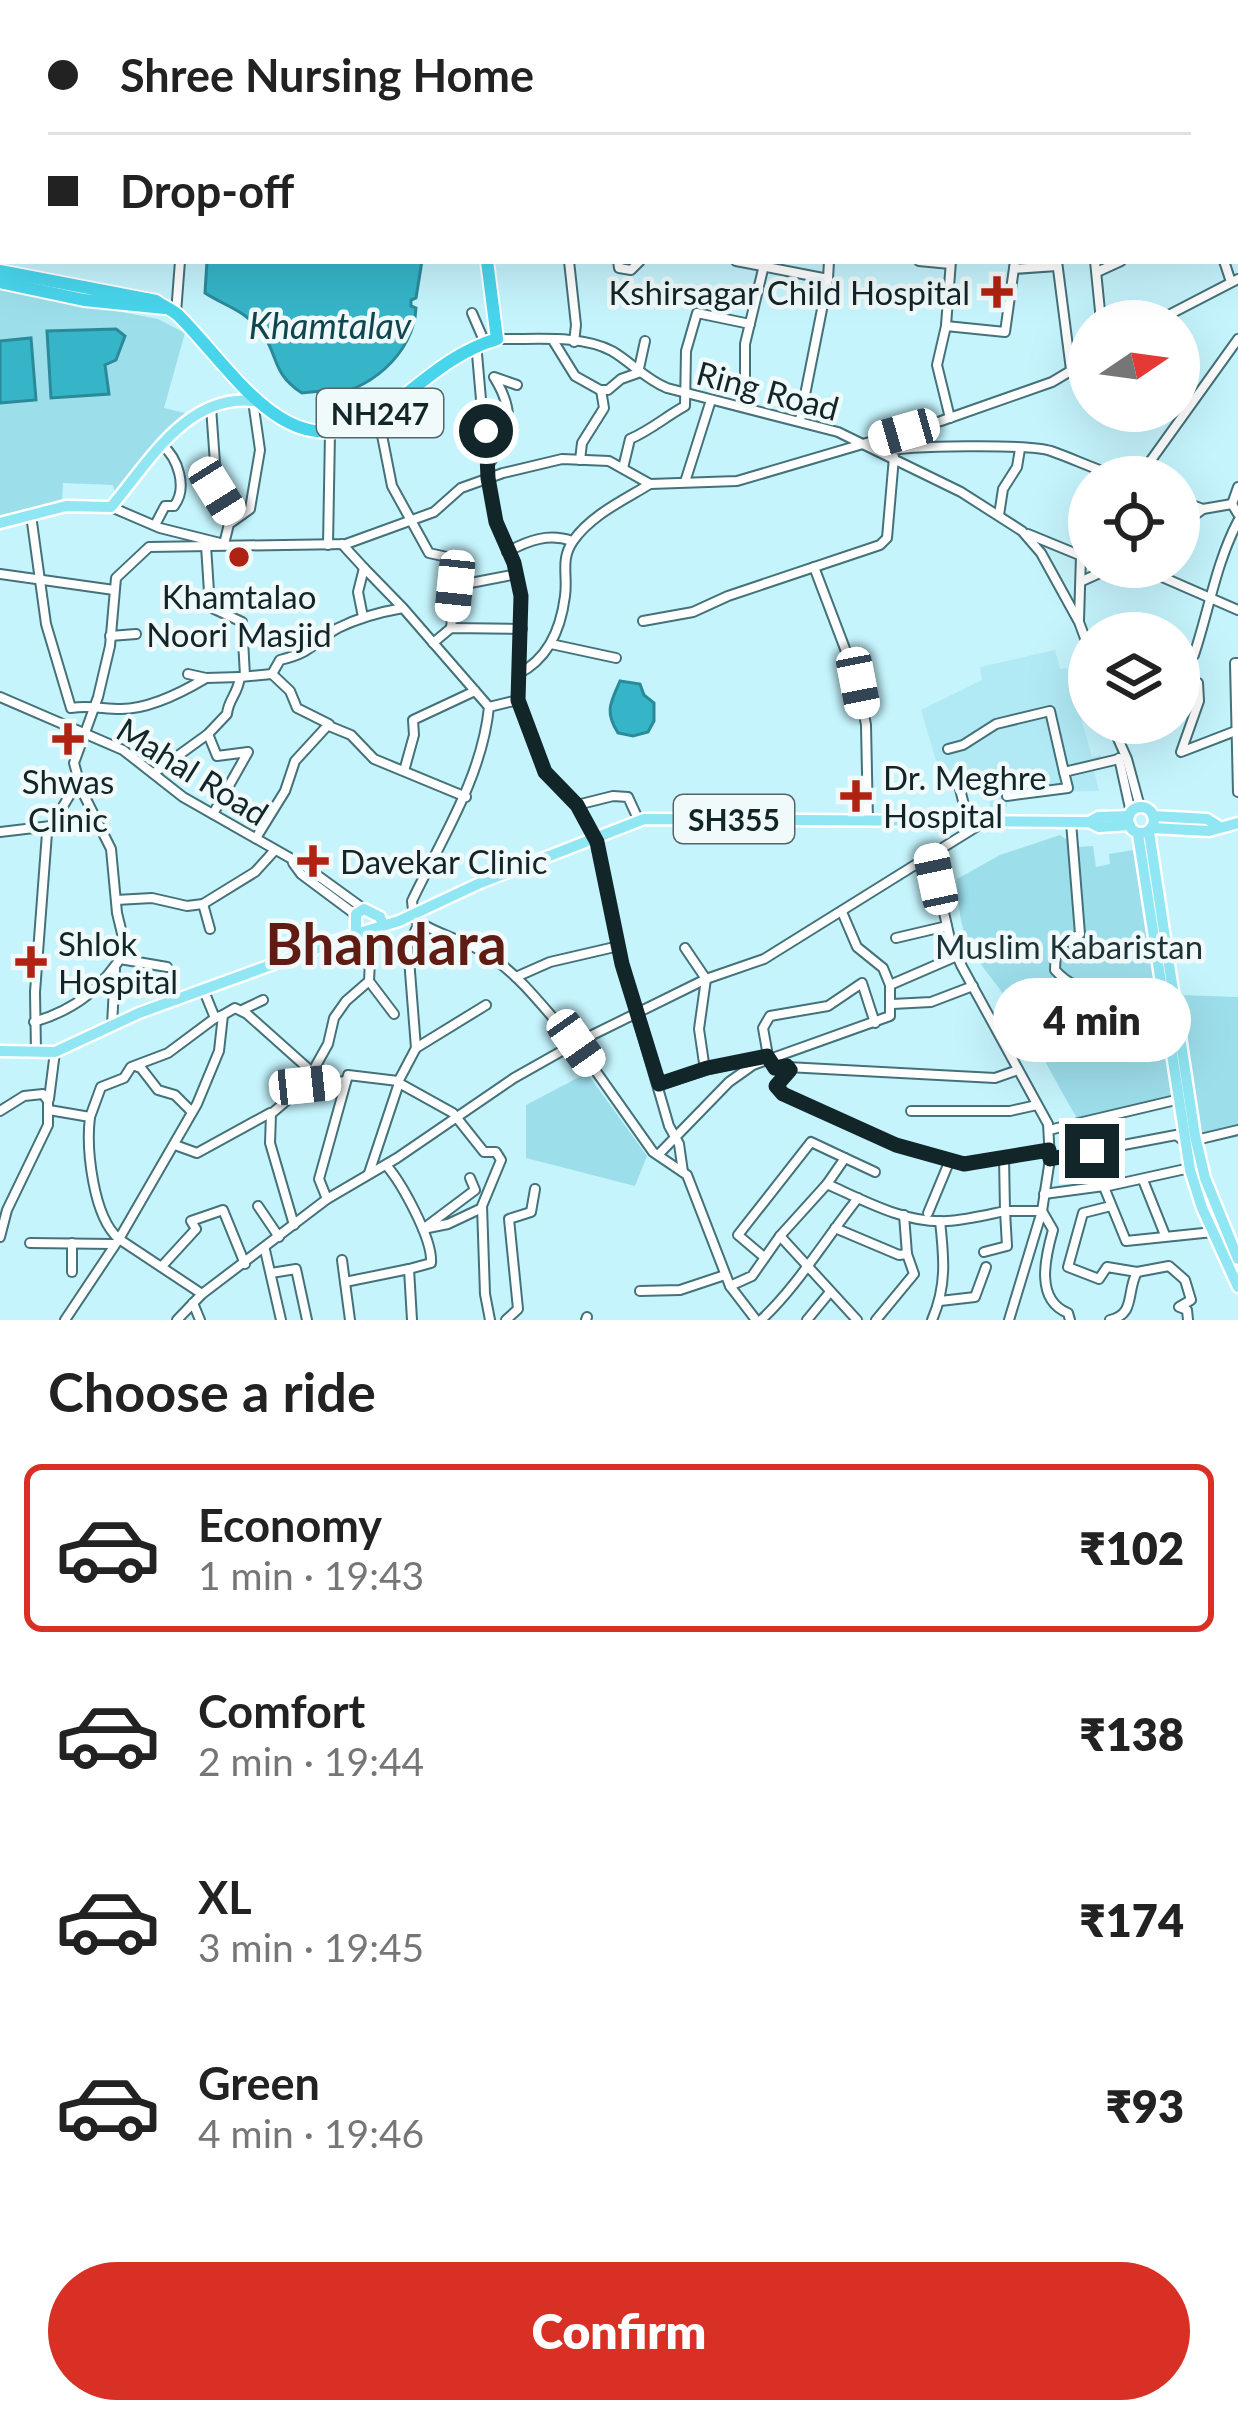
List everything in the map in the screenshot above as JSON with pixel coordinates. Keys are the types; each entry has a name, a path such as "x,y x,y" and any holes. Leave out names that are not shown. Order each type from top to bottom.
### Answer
{"highway":[{"path":"484,343 487,264"},
{"path":"0,272 156,301 171,310"},
{"path":"0,282 84,300 171,310"},
{"name":"NH247","path":"171,310 253,401 276,417 331,433 364,425 448,360 484,343"}],"main road":[{"path":"0,523 66,506 111,507 191,417 211,406 253,401"},
{"name":"SH355","path":"0,1051 55,1052 112,1025 356,934 416,919 480,883 639,821 669,817 1089,822 1098,817 1207,819 1218,826 1238,823"},
{"path":"1140,821 1191,1141 1190,1168 1226,1230 1238,1287"},
{"path":"356,934 360,912 375,913 383,925"},
{"path":"1166,969 1180,1099 1191,1141 1238,1258"}],"street":[{"path":"171,310 179,264"},
{"path":"569,264 574,342"},
{"path":"738,405 745,399 742,371 765,264 829,279"},
{"path":"800,420 830,264"},
{"path":"950,418 938,365 951,264"},
{"path":"946,326 1005,332 1014,265 1057,264 1068,347"},
{"path":"1095,264 1099,300"},
{"path":"1096,272 1114,264"},
{"path":"1197,300 1234,281"},
{"path":"472,313 484,343 477,354 488,478 496,522 517,574 522,629 518,700 545,772 577,805 596,838 636,1012 683,1172 730,1286 755,1319 782,1300 858,1198"},
{"path":"623,468 630,439 686,406 686,351 697,313 750,324"},
{"path":"1154,456 1238,339"},
{"path":"554,341 575,376 602,390"},
{"path":"602,390 638,373 645,341"},
{"name":"Ring Road","path":"484,343 574,342 613,352 638,373 686,393 800,420 867,443 1022,531 1041,553 1073,612"},
{"path":"517,674 545,655 551,644 566,596 563,562 572,542 609,508 650,484 737,481 950,418 1068,372"},
{"path":"478,375 517,385"},
{"path":"488,465 510,427 507,399 494,377"},
{"path":"580,460 582,443 604,408 602,390"},
{"path":"685,484 711,399"},
{"path":"224,544 229,524 250,509 260,450 253,401"},
{"path":"211,406 217,491 234,520"},
{"path":"378,415 392,486 429,553 447,557 455,586 451,628"},
{"path":"328,545 331,433"},
{"path":"154,525 165,506 174,506 181,491 174,454 162,445"},
{"path":"643,621 693,612 880,545 887,538 889,454 939,446 1047,448 1068,459"},
{"path":"999,515 1003,489 1017,466 1020,448"},
{"path":"34,1022 70,1011 126,950 111,850 78,782 74,763 95,704 110,637 116,578 149,547 342,544 434,512 461,488 562,459 609,461 650,484"},
{"path":"1200,637 1215,576 1238,518 1232,504 1238,487"},
{"path":"1200,507 1232,504"},
{"path":"111,507 154,525 224,544"},
{"path":"30,513 38,581 71,708 95,704 115,710 132,708 178,694 206,678"},
{"path":"1022,531 1068,550"},
{"path":"507,552 524,542 556,535 572,542"},
{"path":"342,544 489,707 486,742 466,796 412,901 416,919 408,946 416,1048 399,1082 368,1175"},
{"path":"154,773 208,734 227,714 243,676 242,622 210,607 206,546"},
{"path":"814,567 858,683 866,725 868,822"},
{"path":"363,617 358,592 364,568"},
{"path":"0,574 115,590"},
{"path":"455,586 517,574"},
{"path":"1188,588 1238,610"},
{"path":"272,674 280,660 321,644 332,631 363,617 403,608"},
{"path":"433,644 451,628 522,629"},
{"path":"110,637 136,634"},
{"path":"551,644 616,658"},
{"path":"1238,663 1238,792"},
{"path":"188,674 206,678 272,674 290,691 296,708 351,735 374,759 466,796"},
{"path":"404,771 413,720 475,692"},
{"name":"Mahal Road","path":"0,697 123,750 213,814 292,861 301,874 360,912"},
{"path":"489,707 518,700"},
{"path":"948,749 963,746 996,724 1050,711 1068,788 1007,796"},
{"path":"256,838 285,791 295,761 329,724"},
{"path":"1184,744 1181,752 1237,730"},
{"path":"208,734 217,755 248,752 213,814"},
{"path":"1117,744 1140,821"},
{"path":"1064,772 1120,755"},
{"path":"36,1053 41,880 51,826 78,782"},
{"path":"960,789 968,821"},
{"path":"577,805 628,797 639,821"},
{"path":"176,1320 202,1294 327,1199 514,1078 636,1012 706,979 764,959 985,821"},
{"path":"1071,822 1079,934 1056,948 1055,970 1082,990 1120,994 1136,1013"},
{"path":"0,832 51,826"},
{"path":"116,900 152,898 188,906 203,904 255,872 275,850"},
{"path":"931,855 957,956 1049,1130 1042,1210 1010,1320"},
{"path":"203,904 210,928"},
{"path":"659,1084 770,1057 890,1016 890,985 883,968 857,947 842,912"},
{"path":"416,919 436,934 466,942 516,977 552,1012 658,1155 683,1172"},
{"path":"896,938 947,926"},
{"path":"516,977 550,962 619,946"},
{"path":"685,948 706,979 699,1029 705,1070"},
{"path":"890,985 957,956"},
{"path":"370,962 369,981 394,1014"},
{"path":"118,963 167,967"},
{"path":"112,1025 118,963"},
{"path":"175,1145 197,1154 272,1113 305,1085 328,1044 340,1008 369,981"},
{"path":"875,1023 862,983 827,1006 770,1016 763,1028 775,1068 995,1078 1018,1070"},
{"path":"892,1004 931,1002 973,986"},
{"path":"65,1320 175,1145 219,1051 219,1016 204,991"},
{"path":"240,1011 262,1000"},
{"path":"416,1048 486,1005"},
{"path":"117,1242 93,1183 88,1152 90,1117 101,1088 124,1078 134,1066 168,1053 235,1008 259,1022 312,1072"},
{"path":"0,1237 7,1210 48,1125 55,1052"},
{"path":"658,1155 729,1082 770,1057"},
{"path":"134,1066 158,1090 175,1095 192,1112"},
{"path":"787,1066 790,1070 776,1086 783,1094 896,1145 964,1164 1177,1136 1191,1141 1238,1130"},
{"path":"327,1199 319,1179 348,1075 399,1082 456,1118 484,1152 496,1152 501,1160 482,1208 490,1320"},
{"path":"305,1085 347,1081"},
{"path":"0,1111 32,1094 43,1094 49,1105 90,1117"},
{"path":"1049,1130 1180,1099"},
{"path":"911,1111 1010,1111 1037,1105"},
{"path":"272,1113 270,1143 294,1226"},
{"path":"764,1257 738,1235 811,1142 875,1172"},
{"path":"984,1252 1007,1246 1004,1156"},
{"path":"730,1286 752,1276 845,1158"},
{"path":"928,1213 950,1160"},
{"path":"345,1282 431,1263 423,1229 386,1165"},
{"path":"1044,1194 1104,1187 1190,1168"},
{"path":"423,1229 475,1190 470,1178"},
{"path":"1143,1180 1165,1235"},
{"path":"826,1184 904,1215 940,1221 1042,1210"},
{"path":"1104,1187 1126,1241 1226,1230"},
{"path":"506,1320 518,1310 509,1219 531,1211 535,1189"},
{"path":"258,1206 279,1237"},
{"path":"1112,1206 1084,1213 1069,1267 1099,1280 1107,1267 1137,1272 1169,1265 1185,1280 1191,1300 1179,1307 1187,1310 1188,1320"},
{"path":"423,1229 482,1208"},
{"path":"163,1264 196,1229 191,1222 224,1210 245,1264"},
{"path":"1042,1210 1053,1230 1046,1264 1047,1295 1055,1308 1068,1312 1070,1320"},
{"path":"876,1320 914,1274 904,1215"},
{"path":"932,1320 946,1269 940,1221"},
{"path":"835,1228 899,1255 907,1254"},
{"path":"780,1236 857,1320"},
{"path":"30,1243 117,1242 163,1264 202,1294"},
{"path":"72,1244 72,1272"},
{"path":"266,1248 281,1320"},
{"path":"342,1260 350,1320"},
{"path":"940,1301 975,1297 986,1267"},
{"path":"271,1273 296,1269 307,1320"},
{"path":"409,1269 412,1320"},
{"path":"1110,1320 1130,1307 1137,1272"},
{"path":"640,1291 680,1290 725,1275"},
{"path":"808,1320 830,1292"},
{"path":"194,1303 200,1320"}],"shaded area":[{"path":"1055,650 1060,669 1068,672 1068,744 1088,744 1092,757 1101,755 1105,768 1094,771 1099,791 1029,792 1008,798 1007,807 990,807 989,789 966,789 959,770 939,771 921,710 982,680 980,667"}],"green space":[{"path":"0,289 158,319 185,333 164,408 185,413 116,497 113,485 63,483 62,504 0,520 0,403 35,400 31,339 0,341"},
{"name":"Muslim Kabaristan","path":"1060,835 1077,847 1093,846 1096,867 1110,864 1109,854 1134,850 1174,1095 1077,1118 1024,1025 973,953 962,924 957,879 1000,855"},
{"path":"1180,995 1238,997 1238,1125 1197,1135"},
{"path":"587,1073 647,1156 635,1186 526,1158 526,1105"}],"water":[{"name":"Khamtalav","path":"207,264 422,264 416,298 411,300 416,308 407,341 371,379 339,394 302,393 292,386 255,324 205,293"},
{"path":"116,329 125,336 116,360 105,365 109,394 51,398 47,331"},
{"path":"31,338 36,400 0,403 0,341"},
{"path":"620,681 640,684 654,703 654,721 648,732 618,733 610,707"}],"place":[{"name":"Kshirsagar Child Hospital","path":"997,292"},
{"name":"Khamtalao Noori Masjid","path":"239,557"},
{"name":"Shwas Clinic","path":"68,739"},
{"name":"Dr. Meghre Hospital","path":"856,796"},
{"name":"Davekar Clinic","path":"313,861"},
{"name":"Shlok Hospital","path":"31,962"}],"district":[{"name":"Bhandara","path":"386,943"}],"route":[{"path":"486,431 496,522 514,563 521,596 518,700 545,772 577,805 597,842 622,964 659,1084 767,1056 775,1068 790,1070 776,1086 783,1094 896,1145 964,1164 1049,1150 1050,1159 1092,1151"}]}
